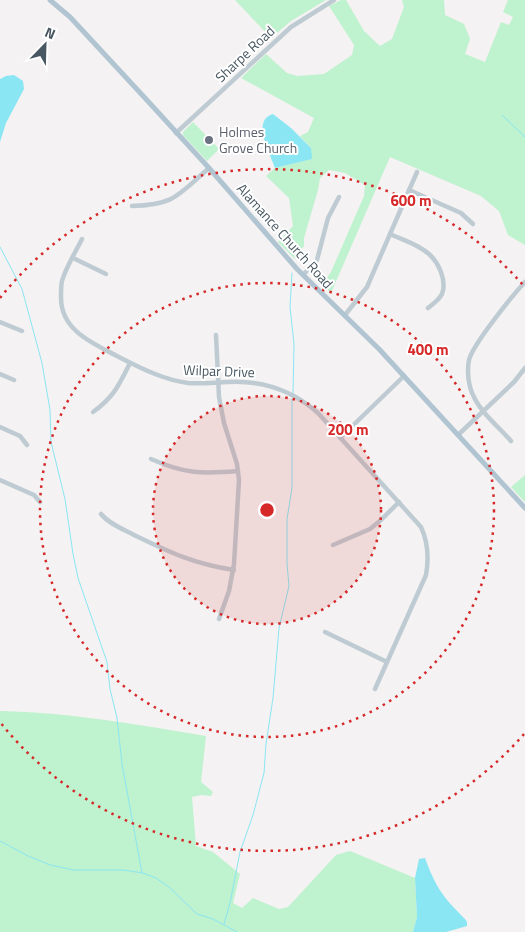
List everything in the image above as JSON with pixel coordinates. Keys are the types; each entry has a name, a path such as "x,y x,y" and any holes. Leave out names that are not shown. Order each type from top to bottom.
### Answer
{"main road":[{"name":"Alamance Church Road","path":"50,0 81,28 209,168 303,276 345,315 404,376 525,508"}],"street":[{"name":"Sharpe Road","path":"176,133 291,27 334,0"},
{"path":"132,206 152,205 172,200 209,168"},
{"path":"345,315 367,287 417,172"},
{"path":"409,190 461,213 473,224"},
{"path":"303,276 317,260 328,218 339,197"},
{"path":"390,234 412,243 428,253 438,266 444,285 442,294 428,308"},
{"name":"Wilpar Drive","path":"82,239 62,282 61,302 65,318 74,330 86,340 130,362 174,380 189,383 256,383 286,392 312,408 416,520 423,532 427,546 428,564 422,587 375,689"},
{"path":"73,258 106,274"},
{"path":"511,441 474,398 468,376 470,359 478,342 525,282"},
{"path":"0,322 22,331"},
{"path":"216,335 221,410 238,471 234,570 219,618"},
{"path":"93,412 107,402 116,390 130,362"},
{"path":"458,435 514,382 525,368"},
{"path":"0,374 14,380"},
{"path":"340,438 404,376"},
{"path":"0,427 20,436 27,445"},
{"path":"151,459 178,470 189,472 238,471"},
{"path":"0,480 34,495 40,502"},
{"path":"333,546 370,529 382,520 399,502"},
{"path":"101,514 112,524 173,554 205,565 234,570"},
{"path":"325,632 387,662"}],"green space":[{"path":"235,0 326,0 291,21 271,38"},
{"path":"341,0 346,0 364,31 380,46 392,39 404,7 402,0 444,0 445,15 464,24 470,39 465,54 485,62 501,22 509,25 513,17 503,12 508,0 525,0 525,245 508,235 499,211 481,196 390,157 331,293 322,285 331,272 364,196 365,185 345,173 329,170 320,178 304,238 304,246 295,259 278,242 293,226 289,198 266,176 275,168 311,159 311,148 300,136 308,132 314,118 241,78 266,54 287,73 297,76 324,74 352,55 354,45 329,6"},
{"path":"193,122 219,149 207,161 183,135 183,132"},
{"path":"525,475 525,502 511,487"},
{"path":"0,711 78,716 206,736 201,782 213,792 211,796 201,795 192,797 196,846 213,852 240,874 233,903 242,908 253,898 279,909 288,907 336,855 350,851 415,878 417,917 413,932 0,932"}],"water":[{"path":"14,75 23,81 24,89 6,123 0,142 0,79"},
{"path":"273,114 291,128 311,148 312,159 275,168 266,146 263,130 263,123 267,117"},
{"path":"425,858 441,891 465,919 467,926 446,932 413,932 417,917 415,878 419,859"}],"waterway":[{"path":"502,115 525,137"},
{"path":"0,247 22,289 42,363 50,410 51,442 65,499 78,578 107,662 110,689 117,718 122,764 142,873"},
{"path":"292,273 290,307 294,344 293,395"},
{"path":"224,924 240,852 253,815 264,773 279,628 289,586 287,519 292,488 292,399"},
{"path":"0,841 50,865 74,870 123,870 143,873 156,878 169,887 197,914 213,919 237,932"}],"place":[{"name":"Holmes Grove Church","path":"209,140"}]}
